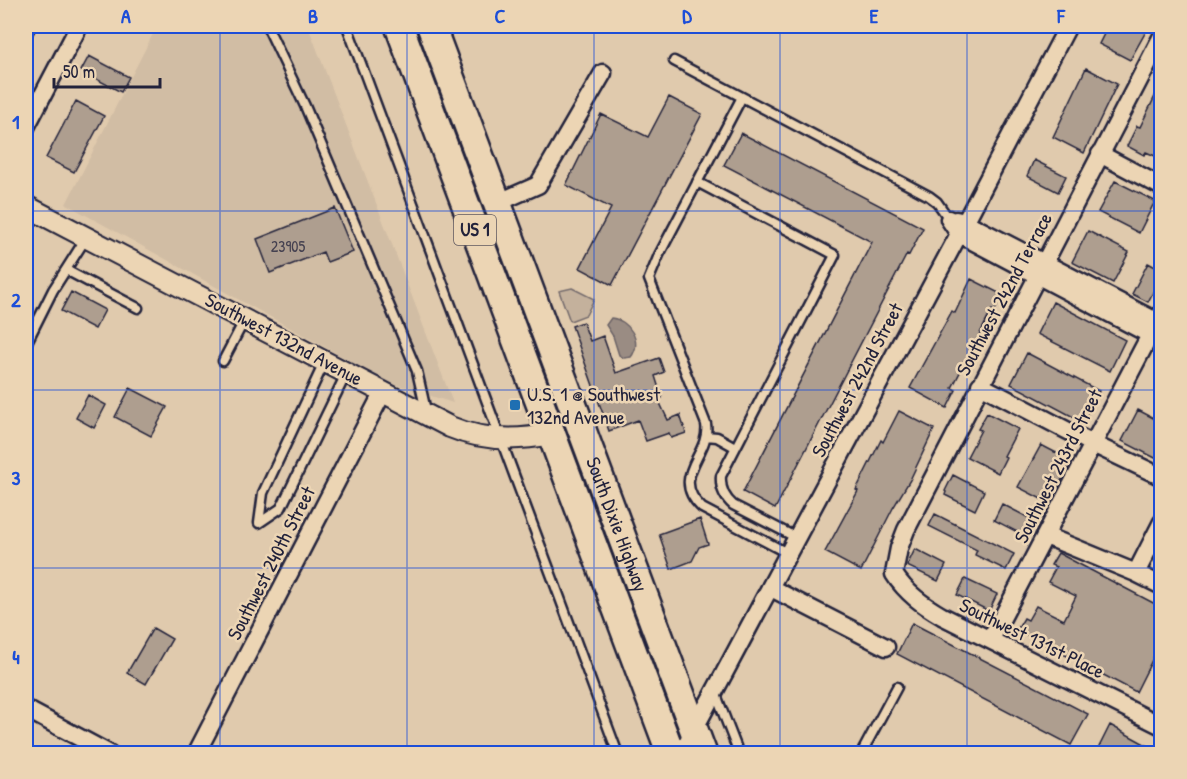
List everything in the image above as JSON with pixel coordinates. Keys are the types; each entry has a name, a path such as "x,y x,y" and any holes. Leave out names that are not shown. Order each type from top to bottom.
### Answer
{"highway":[{"name":"South Dixie Highway","path":"399,26 671,753"},
{"name":"South Dixie Highway","path":"431,26 646,600 693,746"},
{"path":"497,202 505,255 554,395 555,421 551,434 566,443 578,460 622,575 646,600"}],"street":[{"path":"26,127 79,26"},
{"name":"Southwest 242nd Street","path":"693,746 715,692 789,554 958,225 1068,26"},
{"name":"Southwest 242nd Terrace","path":"894,574 899,548 906,530 1161,36"},
{"path":"497,202 538,185 603,73"},
{"path":"1100,154 1161,187"},
{"name":"Southwest 132nd Avenue","path":"26,206 461,432 501,439 526,439 551,434"},
{"path":"958,225 1158,327"},
{"name":"Southwest 243rd Street","path":"991,639 1093,444 1158,327"},
{"path":"980,385 1161,477"},
{"name":"Southwest 240th Street","path":"196,753 383,392"},
{"path":"1136,573 1161,522"},
{"path":"1046,536 1136,573 1161,586"},
{"name":"Southwest 131st Place","path":"894,574 906,590 928,608 1161,726"},
{"path":"771,588 886,647"},
{"path":"26,709 110,753"}],"lane":[{"path":"26,35 31,26"},
{"path":"267,26 305,106 417,371 426,415"},
{"path":"347,26 618,753"},
{"path":"674,61 929,195 958,225"},
{"path":"742,97 659,255 649,279 706,433 690,470 688,481 695,502 714,515 789,554"},
{"path":"697,182 835,255 721,476 721,487 727,500 733,505 797,538"},
{"path":"26,345 86,237"},
{"path":"66,270 138,308"},
{"path":"222,361 245,319"},
{"path":"326,361 263,493 259,523 281,508 347,372"},
{"path":"706,433 736,445"},
{"path":"861,753 897,687"},
{"path":"715,692 738,753"}],"shaded area":[{"path":"157,26 308,26 453,403 388,382 66,204"},
{"path":"572,288 594,299 586,315 570,321 559,291"},
{"path":"611,318 623,323 632,332 635,344 631,357 624,358 619,355 613,336 606,325"}],"building":[{"path":"1108,26 1149,26 1130,60 1099,44"},
{"path":"89,56 129,77 121,92 81,71"},
{"path":"1086,68 1117,84 1084,153 1053,137"},
{"path":"1161,84 1161,142 1155,156 1146,152 1144,155 1127,146 1137,126 1140,127"},
{"path":"669,97 702,114 612,285 580,268 611,208 566,185 601,114 648,137"},
{"path":"76,101 104,116 74,172 46,158"},
{"path":"741,133 923,228 909,255 907,254 775,509 743,492 872,242 724,165"},
{"path":"1034,160 1066,176 1058,192 1027,176"},
{"path":"1115,181 1155,201 1139,233 1098,212"},
{"path":"335,208 353,252 327,262 323,252 270,273 257,239"},
{"path":"1088,231 1129,252 1113,283 1072,262"},
{"path":"1148,263 1161,270 1161,276 1148,302 1132,294"},
{"path":"971,279 1003,295 994,312 992,310 952,388 956,390 947,408 910,388 952,311 955,313"},
{"path":"71,292 105,310 95,329 61,311"},
{"path":"1053,302 1125,340 1110,371 1037,334"},
{"path":"583,322 590,341 603,336 616,373 659,358 664,372 655,376 662,398 658,399 668,420 680,415 686,433 671,438 669,433 646,441 638,420 609,431 572,326"},
{"path":"1027,353 1099,391 1083,422 1011,384"},
{"path":"130,388 167,407 151,436 115,417"},
{"path":"88,395 106,405 94,428 76,418"},
{"path":"1138,410 1161,422 1161,461 1122,441"},
{"path":"899,411 934,429 910,480 861,571 825,552 858,491 856,490 881,440 883,442"},
{"path":"987,413 1018,429 998,473 967,457"},
{"path":"1041,445 1072,461 1049,503 1018,487"},
{"path":"953,475 984,491 975,510 945,495"},
{"path":"1002,504 1033,520 1025,536 994,520"},
{"path":"935,514 1014,554 1006,570 975,555 977,550 929,526"},
{"path":"700,519 708,544 699,547 692,561 671,569 659,534"},
{"path":"915,549 946,565 938,581 907,566"},
{"path":"1058,553 1161,607 1161,642 1136,692 1017,630 1024,618 1028,620 1036,606 1064,620 1076,596 1048,582 1056,567 1051,565"},
{"path":"965,579 997,594 989,611 957,595"},
{"path":"912,623 1088,714 1071,745 897,654"},
{"path":"153,628 172,639 146,684 127,673"},
{"path":"1110,725 1161,753 1096,753"}],"place":[{"name":"U.S. 1 @ Southwest 132nd Avenue","path":"515,405"}]}
